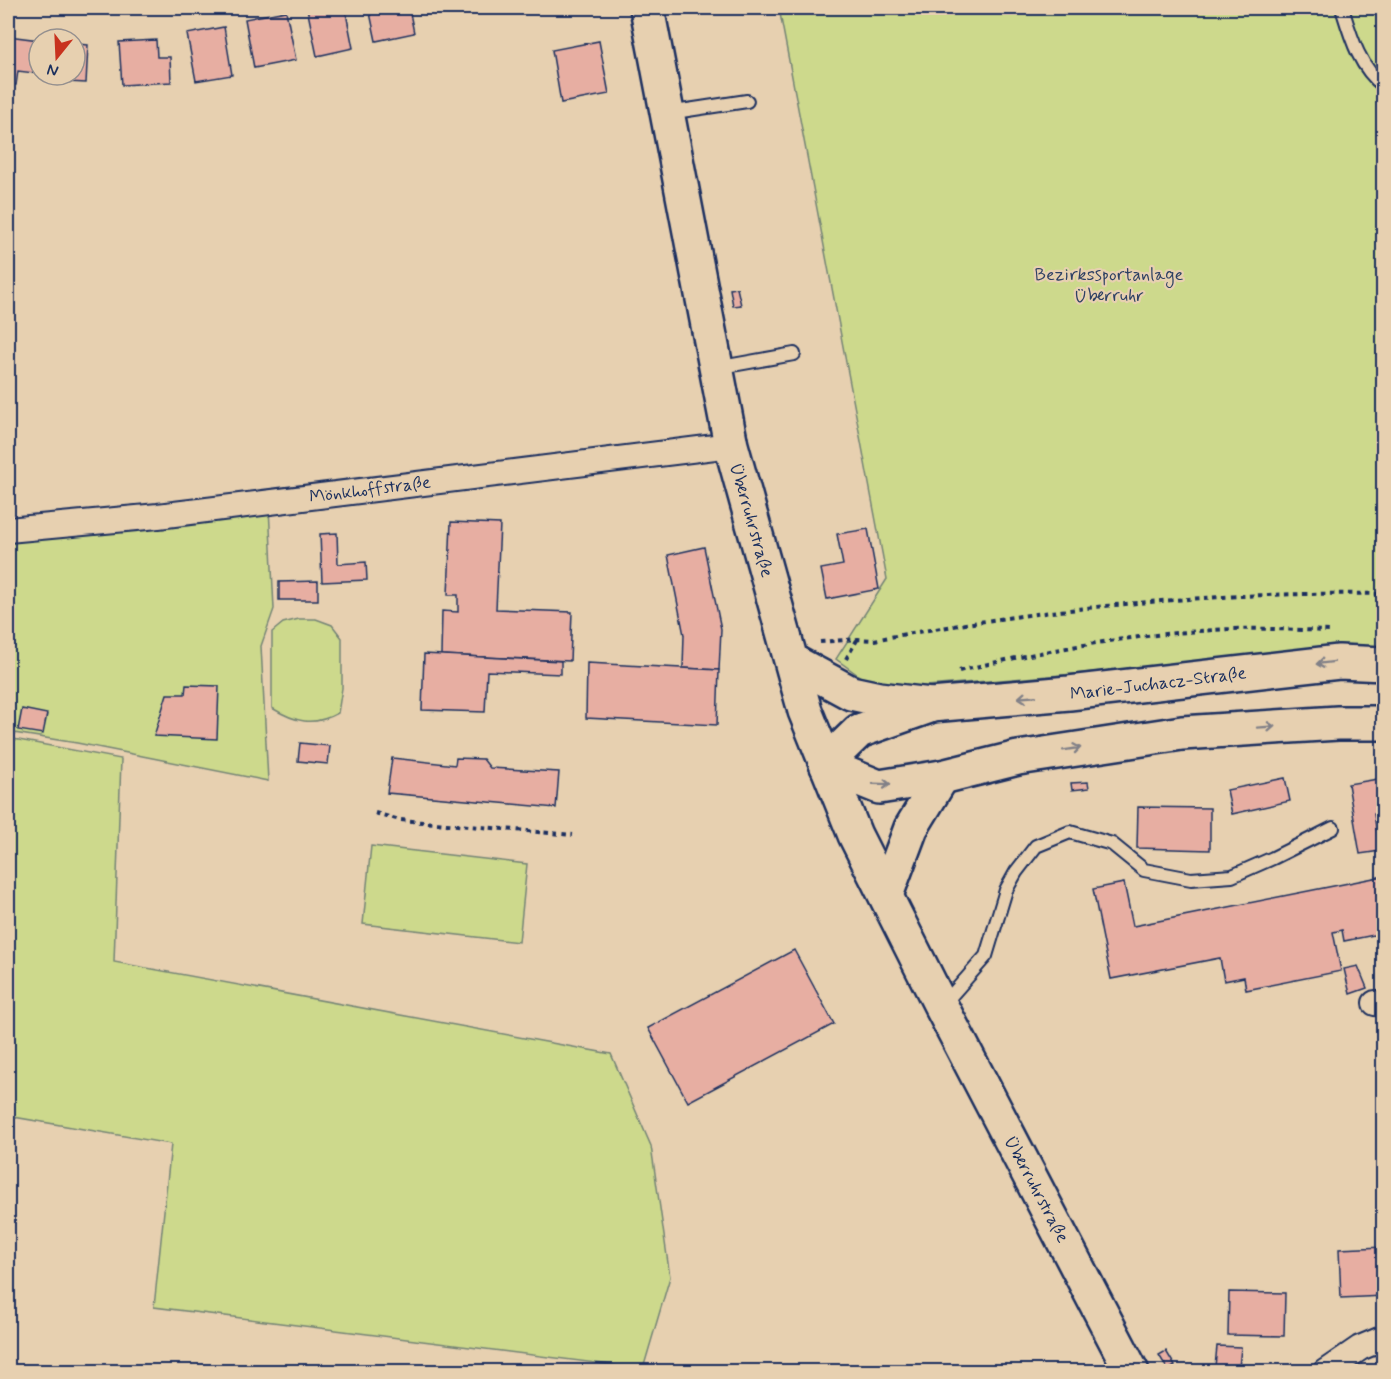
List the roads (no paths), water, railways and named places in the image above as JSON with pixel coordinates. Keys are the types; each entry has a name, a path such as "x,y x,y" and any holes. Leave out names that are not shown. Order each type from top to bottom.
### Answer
{"main road":[{"name":"Überruhrstraße","path":"646,8 731,445 805,711 855,835 941,1006 1132,1371"},
{"name":"Marie-Juchacz-Straße","path":"792,661 851,693 931,705 1069,693 1339,662 1383,664"},
{"name":"Marie-Juchacz-Straße","path":"826,765 859,731 931,705"},
{"path":"826,765 879,787 942,777 1018,758 1182,733 1338,723 1383,723"},
{"path":"885,895 910,828 942,777"}],"street":[{"name":"Mönkhoffstraße","path":"8,530 158,516 731,445"},
{"path":"1325,1371 1360,1348 1383,1338"}],"lane":[{"path":"1342,8 1353,44 1376,80 1383,86"},
{"path":"667,113 747,101"},
{"path":"715,368 794,354"},
{"path":"941,1006 986,956 1006,890 1016,872 1036,846 1070,832 1112,843 1144,870 1191,879 1232,876 1333,828"}],"park label":[{"name":"Bezirkssportanlage Überruhr","path":"1109,284"}]}
